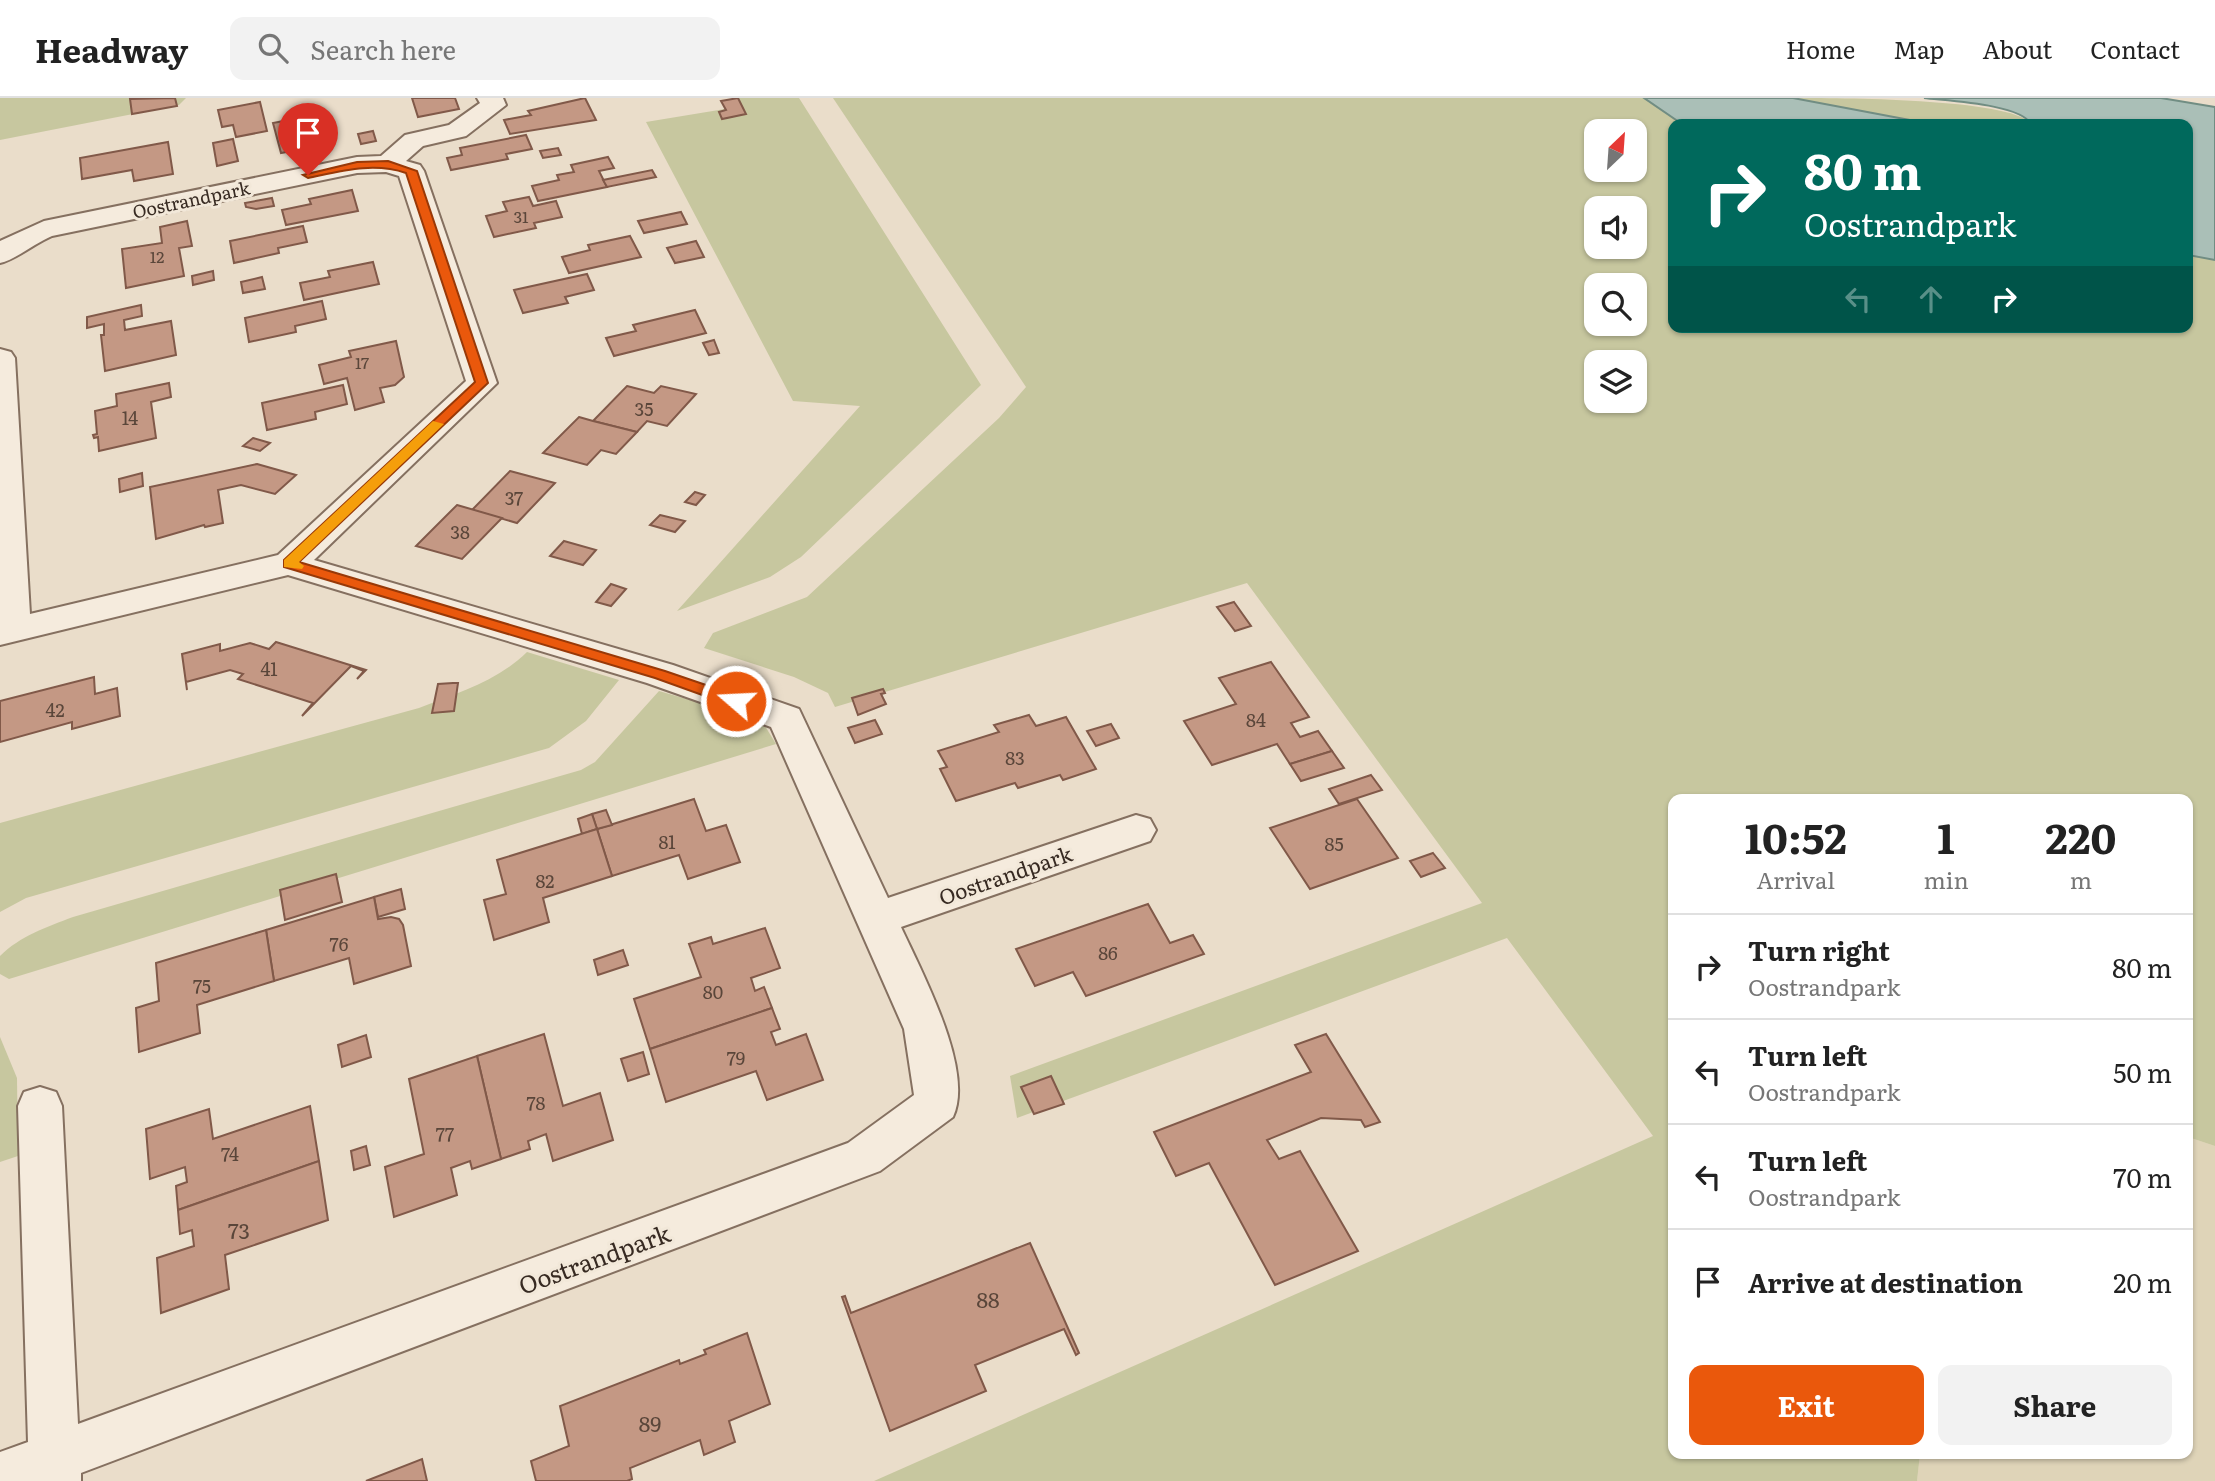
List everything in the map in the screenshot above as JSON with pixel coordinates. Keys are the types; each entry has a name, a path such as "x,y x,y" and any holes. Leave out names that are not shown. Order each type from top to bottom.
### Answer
{"street":[{"path":"388,164 414,140 457,131 493,105 490,98"},
{"name":"Oostrandpark","path":"0,255 17,241 44,229 357,165 388,164 411,171 482,383 289,564 7,631 0,358"},
{"name":"Oostrandpark","path":"0,1478 55,1469 864,1157 937,1103 926,1029 786,718 660,674 289,564"},
{"name":"Oostrandpark","path":"875,919 1136,830"},
{"path":"40,1106 55,1469"}],"shaded area":[{"path":"1644,98 1793,98 1904,119 1675,119"},
{"path":"1924,98 2161,98 2215,107 2215,260 2193,256 2193,119 2026,119 1999,108"},
{"path":"2193,1139 2215,1146 2215,1481 1917,1481 1919,1459 2193,1459"}],"green space":[{"path":"0,98 186,98 179,105 0,140"},
{"path":"737,98 799,98 981,385 801,557 770,577 677,611 860,406 793,401 646,122 737,107"},
{"path":"833,98 1644,98 1675,119 1668,119 1668,333 2193,333 2193,256 2215,260 2215,1146 2193,1139 2193,794 1668,794 1668,1459 1919,1459 1917,1481 874,1481 1653,1136 1507,938 1017,1118 1010,1076 1482,903 1247,583 835,707 828,693 794,677 704,648 713,633 807,597 999,418 1026,387"},
{"path":"1793,98 1881,99 1958,104 1992,109 2023,119 1904,119"},
{"path":"527,652 619,680 586,721 549,748 26,898 0,912 0,823 419,708 490,679"},
{"path":"659,691 749,717 765,726 776,744 9,979 0,974 0,956 8,949 34,933 73,917 581,770 595,762"},
{"path":"0,1037 17,1078 18,1156 0,1162"}],"building":[{"path":"175,98 177,106 132,114 130,99"},
{"path":"412,98 455,98 459,109 418,117"},
{"path":"585,98 596,120 510,134 504,120 531,115 528,111"},
{"path":"738,98 746,114 722,119 719,112 726,110 721,101"},
{"path":"260,102 267,131 236,137 233,125 222,127 218,110"},
{"path":"304,117 307,129 318,127 323,145 281,153 273,123"},
{"path":"373,131 376,141 361,144 358,134"},
{"path":"526,135 532,149 506,154 508,159 451,170 447,158 462,155 460,148"},
{"path":"233,139 238,161 217,166 213,143"},
{"path":"168,142 173,174 134,181 132,170 82,179 80,158"},
{"path":"558,148 561,155 543,158 540,151"},
{"path":"608,157 614,168 599,171 607,187 538,201 532,186 559,180 557,175 574,172 571,165"},
{"path":"652,170 656,177 607,187 603,180"},
{"path":"352,190 358,211 286,225 282,210 311,204 309,199"},
{"path":"529,197 533,206 556,201 562,217 534,223 536,228 494,237 486,216 507,211 503,202"},
{"path":"272,198 274,206 256,209 246,207 245,203"},
{"path":"681,212 687,224 644,233 638,221"},
{"path":"187,221 192,246 179,248 184,276 126,288 122,249 162,243 160,227"},
{"path":"303,226 307,242 278,248 279,253 234,263 230,241"},
{"path":"630,236 641,257 569,273 562,257 590,250 588,245"},
{"path":"696,241 704,257 675,263 667,248"},
{"path":"373,262 379,284 304,300 300,283 330,277 328,271"},
{"path":"213,271 214,280 193,285 192,276"},
{"path":"587,274 594,290 565,297 568,303 523,313 514,290"},
{"path":"262,277 265,289 243,293 241,282"},
{"path":"322,301 326,319 295,326 296,332 249,342 245,318"},
{"path":"141,305 142,316 124,320 125,330 171,321 176,355 105,371 101,335 104,335 104,324 87,328 87,317"},
{"path":"695,310 706,333 614,356 606,338 636,331 633,325"},
{"path":"714,340 719,353 709,355 703,343"},
{"path":"396,341 404,377 395,385 380,388 384,402 355,410 347,378 324,384 319,365 351,357 349,351"},
{"path":"169,383 171,397 151,402 156,438 99,451 98,437 94,438 93,435 97,434 95,411 117,406 116,394"},
{"path":"343,385 347,404 315,412 316,419 267,430 262,403"},
{"path":"627,386 654,393 661,386 696,394 667,426 647,421 637,432 593,421"},
{"path":"579,417 637,432 616,454 601,450 587,465 543,453"},
{"path":"253,438 270,443 260,451 243,446"},
{"path":"257,464 296,475 275,494 241,485 218,490 223,523 204,525 156,539 150,487"},
{"path":"510,471 555,483 517,523 472,510"},
{"path":"142,473 143,486 120,492 119,479"},
{"path":"695,492 705,495 696,505 685,502"},
{"path":"457,505 502,518 462,559 416,546"},
{"path":"660,515 685,521 675,532 650,525"},
{"path":"564,541 596,550 583,565 550,556"},
{"path":"611,584 626,589 611,606 596,602"},
{"path":"1234,602 1251,626 1235,631 1217,607"},
{"path":"276,642 366,670 357,679 364,671 351,666 302,716 313,703 238,679 243,674 230,670 186,682 187,690 182,654 220,644 220,651 250,643 269,649"},
{"path":"1271,662 1309,717 1291,723 1300,737 1318,731 1332,751 1290,764 1277,744 1212,765 1184,721 1236,704 1219,678"},
{"path":"94,677 95,694 117,688 120,716 72,729 72,722 0,742 0,701"},
{"path":"458,683 454,711 432,713 438,684"},
{"path":"883,689 885,693 881,694 886,704 858,715 852,698"},
{"path":"1029,715 1036,726 1066,717 1096,769 1063,780 1060,775 1018,788 1015,783 956,801 940,769 947,767 938,751 999,732 994,725"},
{"path":"875,720 882,734 855,743 848,728"},
{"path":"1111,724 1119,738 1096,746 1087,731"},
{"path":"1332,751 1344,768 1301,781 1290,764"},
{"path":"1371,775 1382,790 1339,804 1329,789"},
{"path":"694,799 706,831 726,825 740,862 688,879 679,855 612,876 597,829"},
{"path":"1357,799 1398,858 1310,889 1270,828"},
{"path":"606,810 612,825 597,829 592,814"},
{"path":"592,814 597,829 582,834 578,819"},
{"path":"597,829 612,876 543,898 549,922 494,940 484,900 506,894 497,860"},
{"path":"1433,853 1445,868 1421,877 1410,861"},
{"path":"336,874 342,902 285,920 280,890"},
{"path":"401,889 405,909 378,917 374,897"},
{"path":"374,897 378,919 391,917 399,919 403,925 411,966 354,984 349,958 274,981 266,930"},
{"path":"1148,904 1170,943 1193,935 1204,954 1086,996 1073,972 1035,986 1016,949"},
{"path":"765,928 780,968 751,978 755,991 764,987 772,1008 650,1049 634,999 701,977 689,944 711,937 713,944"},
{"path":"266,930 274,981 197,1005 200,1033 139,1052 136,1008 159,1001 156,963"},
{"path":"623,950 628,965 598,975 594,960"},
{"path":"772,1008 780,1029 771,1032 776,1045 806,1034 823,1080 767,1100 756,1071 666,1102 650,1049"},
{"path":"544,1034 563,1106 600,1093 613,1140 553,1161 546,1134 528,1141 530,1149 501,1159 477,1056"},
{"path":"1326,1034 1380,1122 1365,1127 1361,1120 1321,1118 1267,1140 1279,1159 1300,1151 1358,1251 1275,1285 1209,1163 1176,1176 1154,1132 1311,1072 1295,1045"},
{"path":"366,1035 371,1057 342,1067 338,1045"},
{"path":"643,1052 649,1074 628,1081 621,1059"},
{"path":"477,1056 501,1159 472,1169 470,1161 451,1168 457,1195 394,1217 385,1167 424,1154 409,1079"},
{"path":"1051,1076 1064,1104 1034,1114 1021,1087"},
{"path":"310,1106 319,1161 178,1210 176,1186 187,1182 185,1167 150,1179 146,1129 209,1109 213,1139"},
{"path":"366,1146 370,1165 354,1170 351,1151"},
{"path":"319,1161 328,1220 225,1255 229,1289 161,1313 157,1258 194,1246 192,1230 180,1234 178,1210"},
{"path":"1030,1243 1079,1353 1076,1355 1064,1329 975,1365 986,1391 890,1431 842,1297 845,1296 851,1313"},
{"path":"747,1333 770,1404 729,1421 735,1442 704,1455 700,1440 630,1468 632,1479 627,1481 536,1481 531,1461 569,1446 560,1406 679,1360 680,1364 706,1354 704,1350"},
{"path":"422,1459 427,1481 366,1481"}],"slow traffic":[{"path":"297,566 289,564 438,424"}],"route":[{"path":"308,175 357,165 388,164 411,171 482,383 289,564 660,674 736,701"}]}
